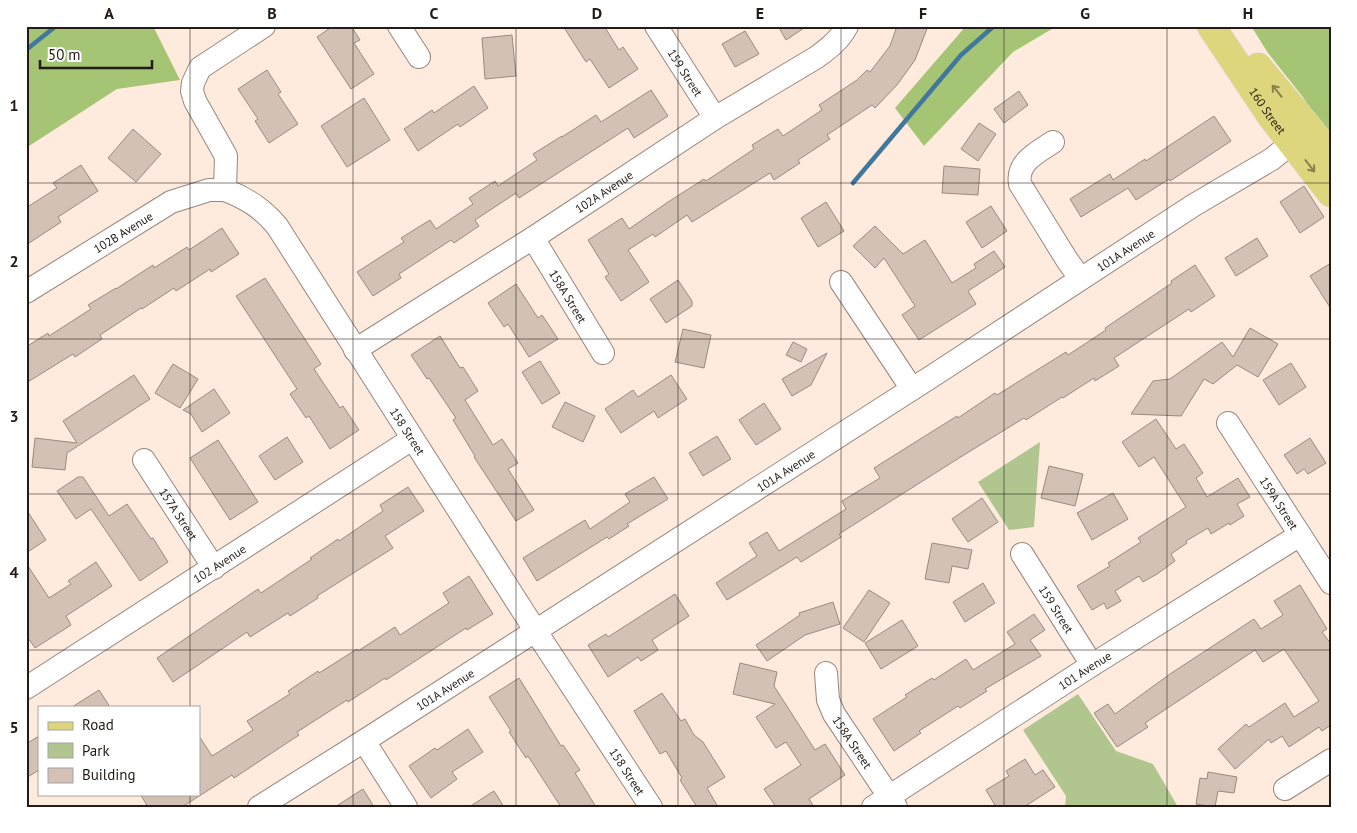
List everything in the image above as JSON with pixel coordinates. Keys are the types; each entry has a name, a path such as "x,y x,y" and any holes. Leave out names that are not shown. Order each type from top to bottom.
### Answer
{"main road":[{"name":"160 Street","path":"1211,26 1234,62 1300,136 1331,156"},
{"name":"160 Street","path":"1231,26 1261,71 1300,136 1331,193"}],"street":[{"path":"225,190 226,156 192,95 194,78 200,68 264,26"},
{"path":"399,26 419,57"},
{"name":"159 Street","path":"656,26 715,118"},
{"name":"102A Avenue","path":"355,350 533,238 715,118 817,57 843,34 847,26"},
{"name":"101A Avenue","path":"259,807 364,742 1194,205 1272,159 1300,136"},
{"path":"1053,142 1026,160 1019,179 1020,184 1080,278"},
{"name":"102B Avenue","path":"26,292 171,202 209,190 225,190"},
{"name":"158 Street","path":"225,190 243,197 257,206 277,226 412,439 651,807"},
{"name":"158A Street","path":"533,238 603,353"},
{"path":"841,282 912,389"},
{"name":"159A Street","path":"1228,422 1331,583"},
{"name":"102 Avenue","path":"26,688 412,439"},
{"name":"157A Street","path":"144,460 214,568"},
{"name":"101 Avenue","path":"886,803 1092,665 1300,535"},
{"name":"159 Street","path":"1022,554 1092,665"},
{"name":"158A Street","path":"826,673 828,700 834,714 886,803"},
{"path":"364,742 406,807"},
{"path":"1285,789 1331,760"}],"green space":[{"path":"26,26 153,26 180,80 117,89 26,148"},
{"path":"966,26 1057,26 1013,52 924,146 895,108"},
{"path":"1251,26 1331,26 1331,139 1302,96 1268,53"},
{"path":"1040,442 1034,527 1009,530 978,482"},
{"path":"1078,694 1116,751 1153,764 1178,807 1065,807 1066,796 1023,730"}],"building":[{"path":"333,26 351,26 360,40 354,43 374,74 351,89 317,37"},
{"path":"563,26 604,26 619,50 623,47 638,69 609,88 590,59 586,62"},
{"path":"778,26 807,26 786,40"},
{"path":"897,26 928,26 915,60 897,85 875,108 872,105 827,135 830,139 798,160 800,163 774,180 770,173 692,222 687,215 655,237 653,234 628,250 649,282 621,301 605,277 609,274 588,240 622,218 629,229 668,202 704,179 706,181 754,149 752,145 778,129 783,136 822,110 819,105 857,80 867,70 870,72 890,46"},
{"path":"745,31 759,54 735,67 722,44"},
{"path":"512,35 516,76 485,79 482,38"},
{"path":"267,70 281,92 278,94 298,124 269,143 255,121 258,119 238,89"},
{"path":"474,86 488,108 460,127 458,124 418,151 404,129 432,110 434,113"},
{"path":"651,90 668,116 634,138 628,128 519,198 516,193 475,220 479,226 454,243 451,240 399,274 401,278 373,296 357,272 404,242 401,238 430,220 436,229 473,204 469,198 495,181 498,186 537,160 533,154 596,115 601,122"},
{"path":"1019,91 1028,105 1004,123 994,109"},
{"path":"364,98 390,140 347,167 321,126"},
{"path":"1214,116 1231,141 1170,181 1169,179 1136,200 1128,188 1081,217 1070,199 1110,174 1113,180 1145,159 1146,161"},
{"path":"979,123 996,134 978,161 961,149"},
{"path":"133,129 161,154 136,182 108,158"},
{"path":"81,165 98,191 58,217 61,222 26,245 26,208 57,188 53,183"},
{"path":"944,166 980,169 978,195 942,193"},
{"path":"1304,186 1324,217 1300,233 1280,202"},
{"path":"826,202 844,231 818,247 801,218"},
{"path":"991,206 1007,231 982,248 966,222"},
{"path":"875,226 903,254 925,240 952,283 976,268 974,264 994,251 1005,267 968,291 976,304 919,340 902,315 915,306 884,258 875,268 853,246"},
{"path":"222,228 239,254 211,272 210,269 176,291 174,288 100,335 102,339 75,357 73,354 26,383 26,347 48,333 49,336 91,309 88,305 153,265 154,268 187,247 189,250"},
{"path":"1257,238 1268,256 1236,276 1225,258"},
{"path":"1331,263 1331,309 1310,276"},
{"path":"1195,265 1215,296 1191,312 1189,309 1114,358 1119,366 1095,381 1094,378 1026,420 1024,418 959,458 839,534 841,537 801,562 797,557 727,600 716,583 757,556 749,543 767,532 779,551 846,509 842,501 880,478 874,468 957,416 958,418 995,393 997,395 1066,352 1068,355 1106,330 1105,328 1172,283 1171,281"},
{"path":"265,278 321,364 314,369 340,408 343,406 359,430 330,449 309,416 306,418 290,394 297,389 236,296"},
{"path":"678,280 692,301 692,306 666,323 650,299"},
{"path":"516,284 538,318 542,315 558,339 529,357 508,324 504,327 488,303"},
{"path":"1250,328 1278,344 1258,377 1237,365 1213,384 1204,379 1181,416 1131,414 1153,381 1170,379 1222,342 1233,357"},
{"path":"683,329 711,335 704,368 675,362"},
{"path":"440,336 460,368 463,367 478,391 465,400 493,445 502,439 518,463 508,469 534,510 516,521 474,457 453,420 456,418 411,355"},
{"path":"793,342 807,349 801,362 786,355"},
{"path":"827,353 811,385 792,396 782,379"},
{"path":"540,361 560,393 542,404 522,372"},
{"path":"1291,363 1306,387 1279,405 1263,380"},
{"path":"173,364 198,379 180,408 155,393"},
{"path":"134,375 150,399 67,453 65,470 32,467 35,438 77,443 63,421"},
{"path":"671,375 687,399 658,418 654,411 621,433 605,409 633,390 638,397"},
{"path":"214,389 230,413 202,432 191,414 183,410"},
{"path":"565,402 595,416 583,442 552,427"},
{"path":"764,403 781,429 756,445 739,420"},
{"path":"1156,419 1176,449 1184,444 1203,473 1196,478 1207,497 1238,478 1250,497 1237,504 1244,516 1211,534 1208,528 1186,541 1187,543 1171,554 1175,561 1157,574 1143,582 1139,576 1115,591 1121,601 1107,609 1104,603 1092,610 1077,586 1110,566 1108,563 1141,542 1138,538 1186,507 1154,457 1139,467 1122,442"},
{"path":"717,436 731,459 703,476 689,453"},
{"path":"287,437 303,462 275,480 259,456"},
{"path":"1310,438 1326,463 1308,474 1304,469 1297,474 1284,455"},
{"path":"218,440 258,502 230,520 190,458"},
{"path":"1049,466 1083,474 1075,506 1041,498"},
{"path":"78,477 83,477 109,516 127,504 151,539 153,538 168,562 140,581 91,509 76,519 57,491"},
{"path":"654,477 668,499 627,524 629,526 609,539 607,537 537,581 523,558 585,520 590,529 630,502 625,494"},
{"path":"408,487 424,511 385,536 393,548 317,596 318,598 290,616 288,613 250,637 247,632 173,682 157,658 258,589 261,593 338,539 339,541 383,511 380,505"},
{"path":"1113,493 1128,519 1092,540 1077,513"},
{"path":"982,498 998,522 968,542 952,519"},
{"path":"26,509 46,540 26,553"},
{"path":"932,543 972,550 968,569 952,566 949,583 925,579"},
{"path":"96,562 112,586 66,616 71,625 35,648 26,635 26,563 49,598 71,584 68,581"},
{"path":"469,576 493,614 467,630 466,628 386,680 385,678 348,702 347,700 297,732 299,735 234,778 232,775 200,795 200,738 212,756 253,730 247,721 290,694 288,691 318,671 319,673 357,649 358,651 395,627 400,635 449,603 443,593"},
{"path":"983,583 995,603 965,622 953,602"},
{"path":"1300,585 1327,629 1322,632 1331,644 1331,725 1322,731 1319,727 1289,747 1282,736 1271,743 1269,739 1235,769 1218,749 1246,724 1249,727 1285,703 1294,717 1319,701 1284,649 1263,662 1255,650 1145,723 1148,727 1117,747 1094,713 1108,704 1115,714 1170,674 1254,619 1261,629 1283,615 1274,601"},
{"path":"869,590 890,603 864,642 843,628"},
{"path":"675,594 689,616 652,640 658,650 641,661 638,657 608,677 588,645 606,634 608,637"},
{"path":"833,602 840,624 805,635 767,661 756,645 800,615 799,613"},
{"path":"1034,614 1045,630 1030,640 1041,656 985,689 987,691 960,708 958,706 919,731 921,733 894,751 873,719 907,697 905,695 932,678 934,680 966,659 973,670 1015,644 1007,632"},
{"path":"902,620 918,646 881,669 865,643"},
{"path":"740,663 777,672 774,686 815,750 825,744 845,775 809,799 814,807 776,807 764,789 801,765 786,742 776,748 756,717 775,704 733,694"},
{"path":"519,678 561,746 563,745 580,770 575,773 596,807 561,807 528,756 526,758 509,732 511,731 489,697"},
{"path":"99,690 109,706 74,706"},
{"path":"662,693 681,721 685,719 694,735 703,742 725,777 707,788 718,807 697,807 680,780 682,778 666,751 660,754 634,711"},
{"path":"468,729 483,752 452,772 457,779 431,798 409,766"},
{"path":"38,737 38,771 26,778 26,744"},
{"path":"1025,759 1035,775 1043,770 1055,787 1024,807 996,807 986,790 1009,776 1006,771"},
{"path":"1208,772 1237,777 1234,793 1218,791 1215,807 1196,804 1200,778 1207,779"},
{"path":"363,789 374,807 335,807"},
{"path":"494,791 504,807 469,807"},
{"path":"141,796 199,796 182,807 148,807"}],"waterway":[{"path":"26,50 56,26"},
{"path":"853,183 961,55 994,26"}]}
